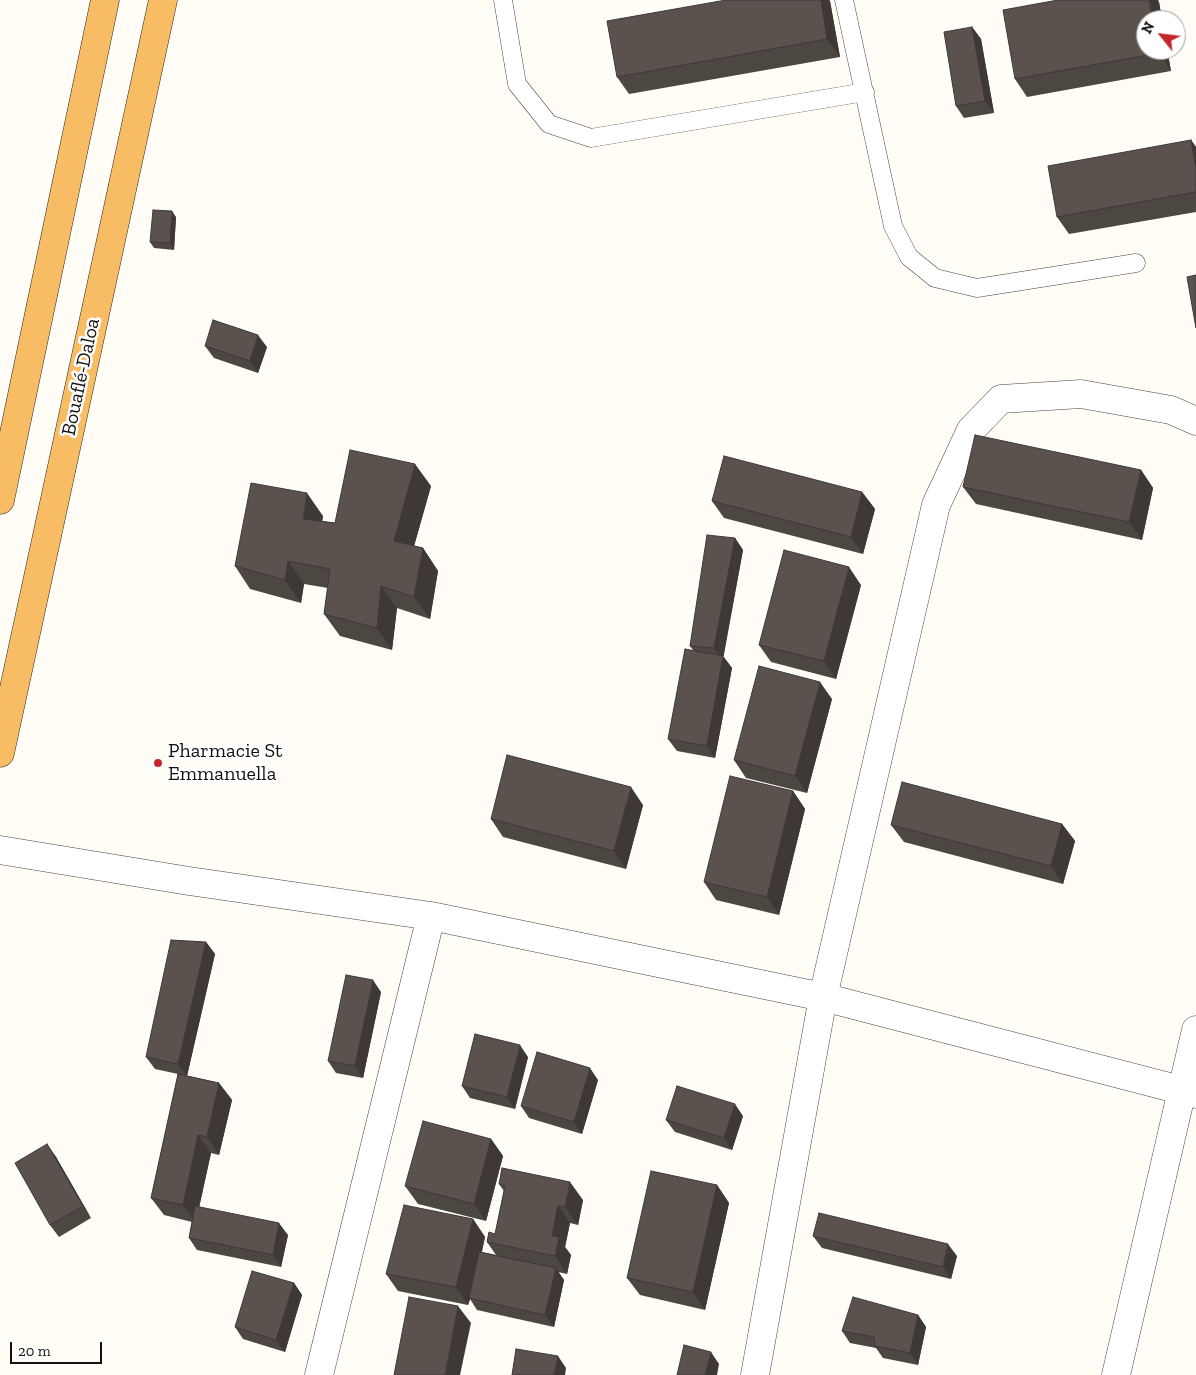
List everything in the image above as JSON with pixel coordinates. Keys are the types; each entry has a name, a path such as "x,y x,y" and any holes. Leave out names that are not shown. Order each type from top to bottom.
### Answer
{"highway":[{"path":"0,500 105,0"},
{"name":"Bouaflé-Daloa","path":"0,753 163,0"}],"street":[{"path":"755,1375 823,997 936,505 971,430 1002,399 1081,394 1171,410 1196,421"},
{"path":"0,850 430,916 823,997 1190,1093"},
{"path":"319,1375 430,916"},
{"path":"1116,1375 1190,1093 1196,1030"}],"lane":[{"path":"502,0 516,84 549,124 591,138 864,92"},
{"path":"844,0 893,226 909,257 935,278 977,288 1136,263"}],"building":[{"path":"726,0 821,0 827,39 617,77 607,21"},
{"path":"1058,0 1149,0 1151,10 1136,10 1136,57 1015,79 1003,10"},
{"path":"972,27 985,101 956,106 944,32"},
{"path":"1191,140 1196,169 1196,192 1057,217 1048,166"},
{"path":"153,210 172,211 170,243 150,242"},
{"path":"1196,275 1196,328 1187,277"},
{"path":"213,320 258,335 250,361 205,346"},
{"path":"975,435 1141,470 1129,522 963,487"},
{"path":"350,450 415,464 394,541 423,548 414,597 381,586 377,628 324,614 330,569 288,561 285,580 235,566 251,483 307,493 303,519 335,523"},
{"path":"724,456 862,492 851,537 712,501"},
{"path":"707,535 735,538 714,648 690,646"},
{"path":"784,550 849,567 824,661 759,645"},
{"path":"685,649 723,656 707,746 668,739"},
{"path":"759,666 820,682 795,776 734,760"},
{"path":"507,755 631,787 614,851 491,819"},
{"path":"730,776 793,791 767,897 704,882"},
{"path":"902,782 1062,824 1051,866 891,825"},
{"path":"171,940 206,942 178,1064 146,1057"},
{"path":"346,975 373,980 355,1066 328,1061"},
{"path":"475,1034 520,1045 507,1097 462,1086"},
{"path":"537,1052 590,1068 574,1122 521,1106"},
{"path":"178,1074 219,1083 207,1137 198,1135 183,1205 151,1198"},
{"path":"677,1086 735,1104 724,1138 666,1120"},
{"path":"423,1121 491,1139 474,1204 405,1186"},
{"path":"47,1144 83,1206 50,1225 15,1163"},
{"path":"502,1168 570,1182 565,1207 558,1205 552,1236 559,1237 555,1256 487,1242 489,1232 495,1234 505,1186 499,1184"},
{"path":"651,1171 717,1185 693,1292 627,1278"},
{"path":"404,1205 473,1219 456,1287 386,1274"},
{"path":"195,1206 279,1223 273,1255 189,1238"},
{"path":"819,1213 948,1244 943,1267 813,1236"},
{"path":"479,1252 556,1268 545,1315 469,1298"},
{"path":"252,1271 294,1283 276,1340 235,1327"},
{"path":"409,1297 458,1306 445,1375 394,1375"},
{"path":"853,1297 918,1315 910,1353 875,1346 874,1337 842,1331"},
{"path":"684,1345 711,1352 705,1375 677,1375"},
{"path":"516,1349 558,1356 554,1375 512,1375"}],"place":[{"name":"Pharmacie St Emmanuella","path":"158,763"}]}
